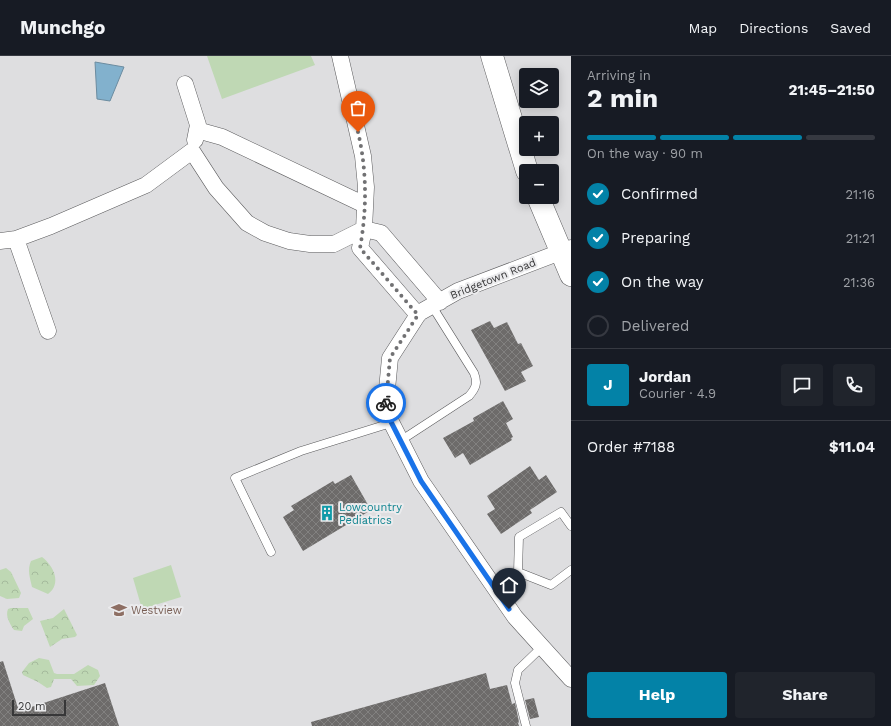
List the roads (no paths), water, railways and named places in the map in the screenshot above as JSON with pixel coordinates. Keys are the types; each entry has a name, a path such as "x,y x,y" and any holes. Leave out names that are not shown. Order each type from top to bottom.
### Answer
{"main road":[{"path":"492,56 526,164"},
{"path":"542,204 565,250 571,275"}],"street":[{"path":"340,56 363,156 366,187 364,229 360,248 418,315"},
{"path":"48,331 8,240 146,185 192,151 198,124 185,84"},
{"path":"197,130 222,137 365,205"},
{"path":"192,151 216,188 247,223 265,233 290,241 310,244 334,244 364,229 381,233 436,304"},
{"name":"Bridgetown Road","path":"565,250 458,291 418,315 390,358 385,410 421,481 515,618 571,679"}],"lane":[{"path":"400,441 473,392 477,383 474,373 436,304"},
{"path":"271,552 235,478 301,451 391,423"},
{"path":"497,591 518,572 518,537 561,512 571,526"},
{"path":"518,572 551,585 571,570"},
{"path":"526,726 515,683 518,670 542,647"}],"water":[{"path":"95,62 124,67 110,101 97,99"}],"place":[{"name":"Lowcountry Pediatrics","path":"327,513"},
{"name":"Westview","path":"119,610"}]}
